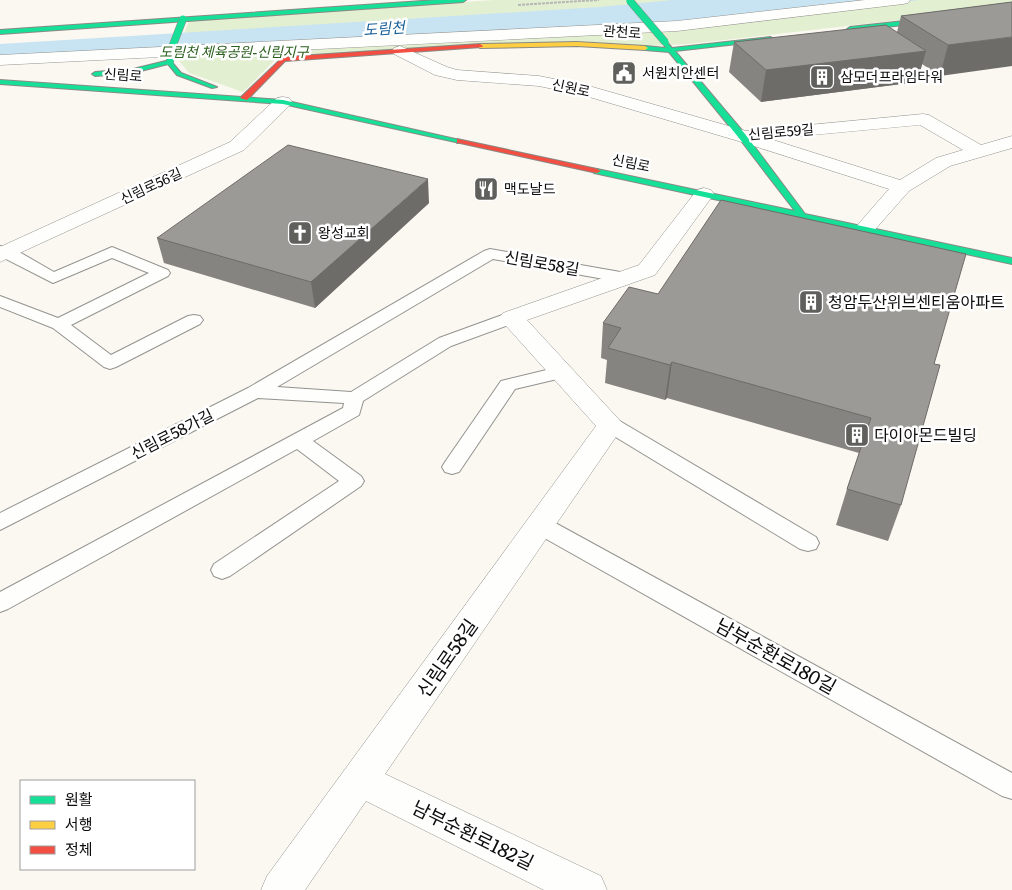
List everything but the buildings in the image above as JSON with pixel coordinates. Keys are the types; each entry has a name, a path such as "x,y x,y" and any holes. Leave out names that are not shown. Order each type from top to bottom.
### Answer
{"main road":[{"path":"0,32 463,0"},
{"path":"630,0 742,136 802,215"},
{"path":"841,30 1012,11"},
{"path":"85,74 149,69 170,62 171,50 183,19"},
{"name":"관천로","path":"244,98 284,59 512,44 667,46 783,37"},
{"name":"신림로","path":"170,62 179,74 244,98"},
{"path":"0,81 65,75"},
{"name":"신림로","path":"0,81 283,102 1012,261"}],"street":[{"path":"0,60 677,26 903,0"},
{"name":"신원로","path":"400,51 441,71 476,77 564,86 608,96 742,136"},
{"name":"신림로56길","path":"3,253 237,146 283,102"},
{"name":"신림로59길","path":"742,136 923,119 979,152"},
{"name":"신림로59길","path":"742,136 902,187"},
{"path":"865,229 902,187 943,162 1012,142"},
{"name":"신림로58길","path":"511,318 647,270 704,194"},
{"path":"511,318 611,424"},
{"name":"신림로58길","path":"281,890 611,424"},
{"name":"남부순환로182길","path":"360,780 587,890"}],"lane":[{"name":"신림로56길","path":"3,253 54,278 112,252 162,273 59,324"},
{"name":"신림로58길","path":"255,392 490,254 626,278"},
{"path":"0,301 59,324 110,363 194,320"},
{"path":"255,392 354,398 445,342 511,318"},
{"path":"452,467 508,385 563,372"},
{"name":"신림로58가길","path":"0,522 255,392"},
{"path":"0,603 352,411 354,398"},
{"path":"611,424 808,543"},
{"path":"222,570 354,481 298,440"},
{"name":"남부순환로180길","path":"540,525 1012,787"}],"green space":[{"name":"도림천 체육공원-신림지구","path":"494,0 1012,0 1012,7 689,44 650,46 579,41 278,57 243,92 189,73 175,56 189,21"}],"water":[{"name":"도림천","path":"673,0 920,0 670,25 0,64 0,44 600,7"}],"traffic: fast":[{"path":"0,32 463,0"},
{"path":"630,1 665,42"},
{"path":"850,29 1012,11"},
{"path":"170,62 171,50 183,19"},
{"path":"645,48 670,50 770,39"},
{"path":"665,42 679,62 742,136 802,215"},
{"path":"95,74 133,71 170,62 179,74 214,87"},
{"path":"0,82 283,102 460,141"},
{"path":"597,171 1012,261"}],"traffic: slow":[{"path":"480,46 577,44 645,48"}],"traffic: jam":[{"path":"244,98 283,59 480,46"},
{"path":"460,141 597,171"}],"place":[{"name":"서원치안센터","path":"624,73"},
{"name":"삼모더프라임타워","path":"822,77"},
{"name":"맥도날드","path":"486,189"},
{"name":"왕성교회","path":"300,233"},
{"name":"청암두산위브센티움아파트","path":"811,302"},
{"name":"다이아몬드빌딩","path":"857,435"}]}
